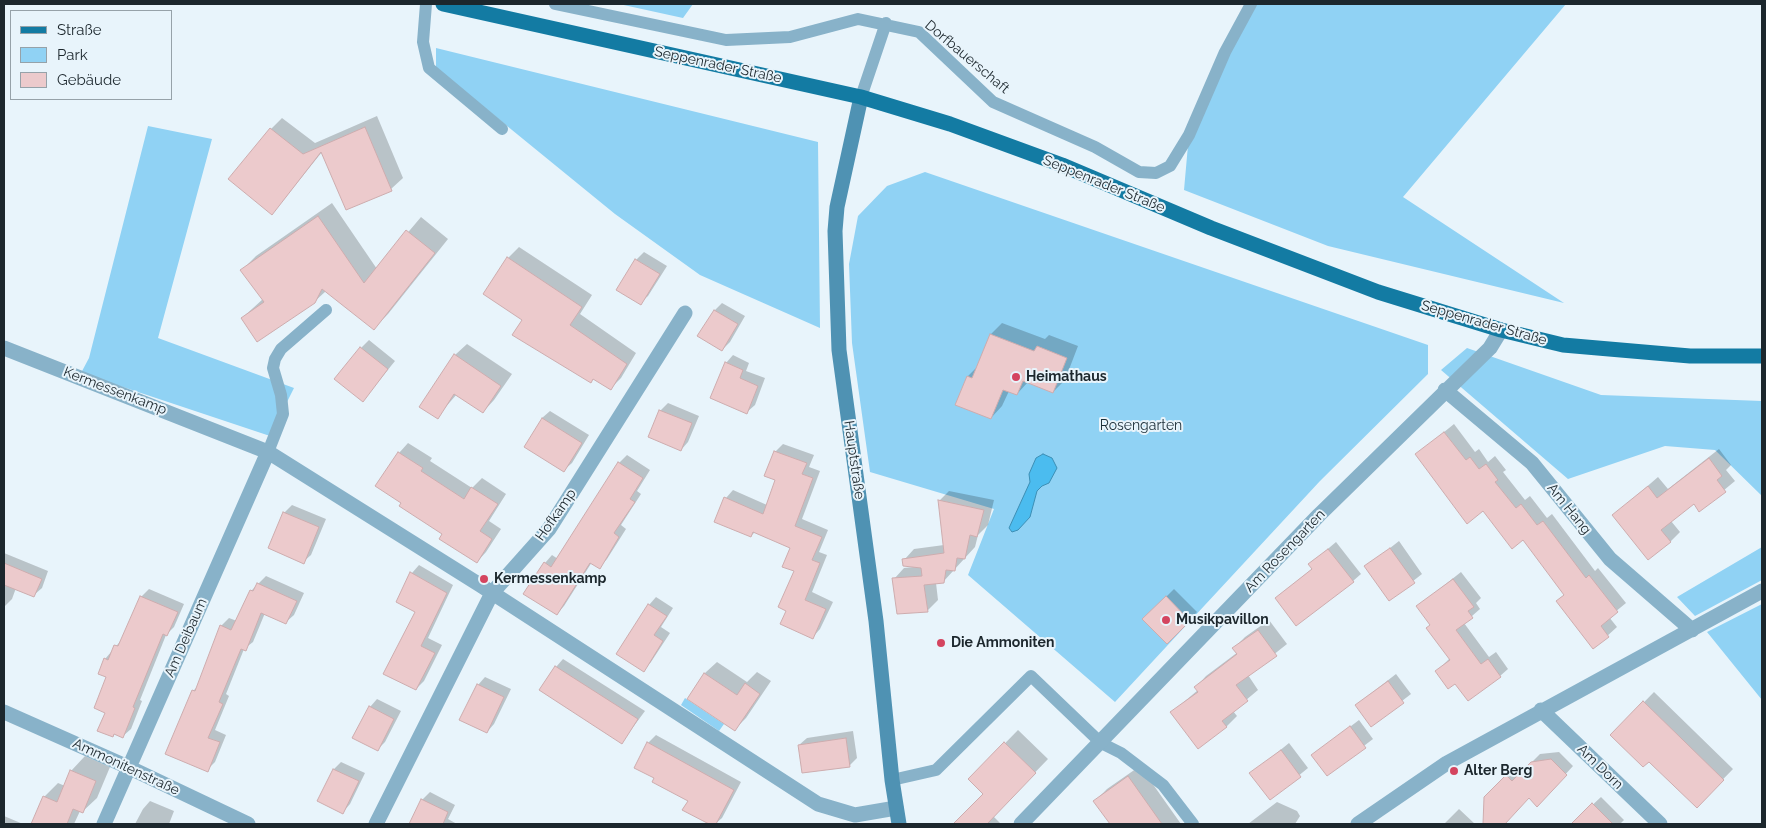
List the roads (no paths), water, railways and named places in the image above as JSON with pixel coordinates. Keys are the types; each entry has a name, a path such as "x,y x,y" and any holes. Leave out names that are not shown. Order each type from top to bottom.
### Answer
{"main road":[{"name":"Seppenrader Straße","path":"443,4 861,97 950,124 1062,165 1211,228 1378,292 1501,330 1563,345 1690,356 1762,356"}],"street":[{"name":"Hauptstraße","path":"861,97 837,207 834,231 839,350 876,621 892,780 899,824"},
{"name":"Hofkamp","path":"376,824 492,593 549,529 685,313"},
{"name":"Am Rosengarten","path":"1021,824 1102,743 1312,522 1444,390 1490,348 1501,330"},
{"name":"Kermessenkamp","path":"4,348 268,452 492,593 818,804 855,815 896,808"},
{"name":"Am Hang","path":"1444,390 1532,463 1610,559 1692,630"},
{"name":"Am Deibaum","path":"104,824 268,452"},
{"path":"1358,824 1447,763 1762,591"},
{"name":"Am Dorn","path":"1541,710 1660,824"},
{"name":"Ammonitenstraße","path":"4,712 128,767 248,824"}],"lane":[{"path":"426,4 423,42 429,68 502,129"},
{"name":"Dorfbauerschaft","path":"555,4 726,40 790,37 858,19 886,23 919,32 994,102 1095,148 1139,172 1156,173 1170,166 1189,135 1226,52 1251,4"},
{"path":"861,97 886,23"},
{"path":"268,452 283,414 281,395 273,368 275,359 281,349 326,310"},
{"path":"892,780 936,770 1031,676 1102,743 1121,754 1163,785 1193,824"}],"place":[{"name":"Heimathaus","path":"1016,377"},
{"name":"Kermessenkamp","path":"484,579"},
{"name":"Musikpavillon","path":"1166,620"},
{"name":"Die Ammoniten","path":"941,643"},
{"name":"Alter Berg","path":"1454,771"}],"park label":[{"name":"Rosengarten","path":"1141,426"}]}
